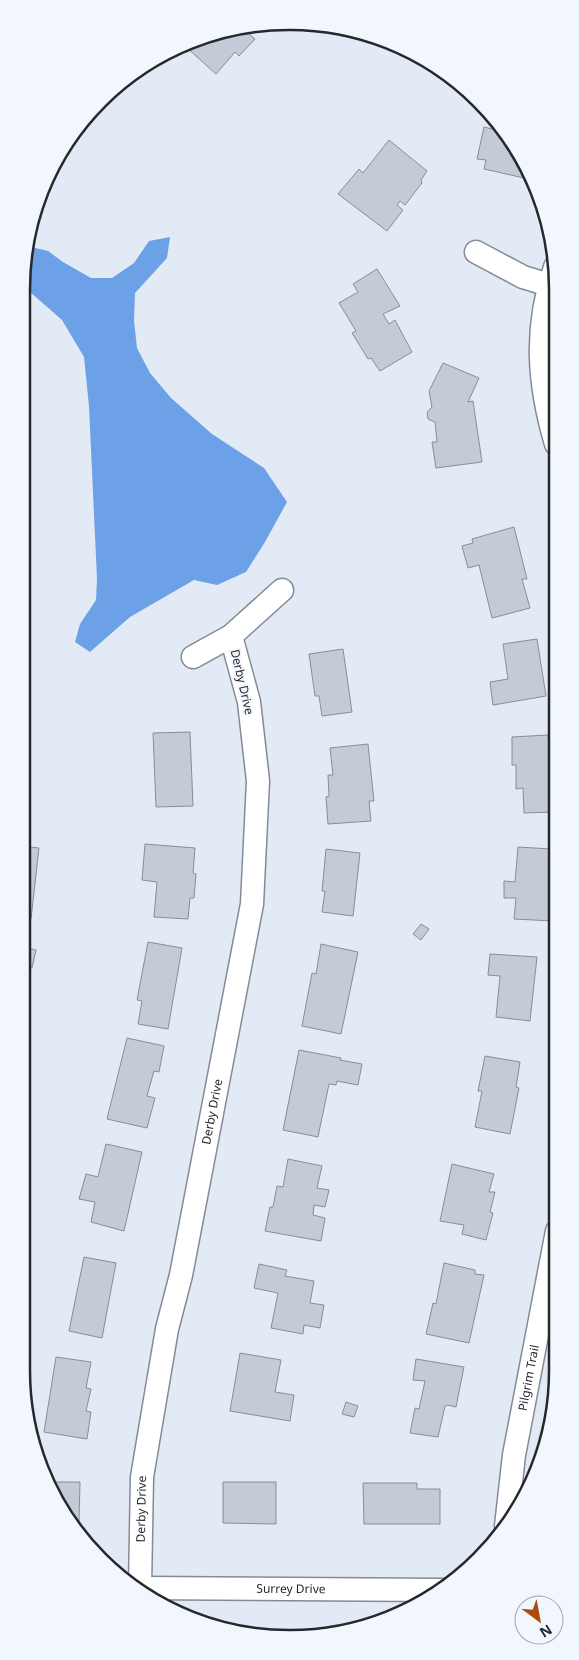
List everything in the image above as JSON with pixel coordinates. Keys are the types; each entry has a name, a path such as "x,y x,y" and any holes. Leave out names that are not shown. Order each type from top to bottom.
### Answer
{"street":[{"path":"476,252 523,277 548,276"},
{"path":"549,290 542,324 540,358 542,386 549,415"},
{"name":"Derby Drive","path":"193,657 231,636 282,590"},
{"name":"Derby Drive","path":"140,1582 142,1477 167,1329 181,1274 252,904 258,781 249,702 231,636"},
{"name":"Pilgrim Trail","path":"508,1510 514,1455 549,1277"},
{"name":"Surrey Drive","path":"148,1588 427,1590"}],"water":[{"path":"170,237 167,258 135,293 134,321 137,348 150,373 171,398 212,434 264,468 287,502 246,572 217,585 194,580 130,617 90,652 75,642 80,624 96,600 97,579 89,406 84,357 62,320 30,292 32,256 33,248 48,251 91,278 112,278 134,263 149,241"}],"building":[{"path":"248,33 255,39 239,56 235,52 216,74 190,50 222,39"},
{"path":"484,127 493,129 505,145 523,178 484,169 486,160 477,159"},
{"path":"389,140 427,171 421,180 422,183 405,205 400,201 397,205 403,210 387,231 338,194 359,169 363,173"},
{"path":"377,269 400,306 383,314 389,324 395,320 412,352 380,371 371,358 368,359 352,333 356,331 339,303 358,292 353,284"},
{"path":"443,363 479,378 468,402 473,401 482,462 436,468 432,442 437,442 435,422 428,419 427,412 432,407 429,391"},
{"path":"514,527 527,579 522,579 530,608 492,618 479,565 468,568 462,546 473,543 472,539"},
{"path":"537,639 546,696 493,705 490,682 508,679 503,644"},
{"path":"343,649 352,712 322,716 319,696 315,696 309,654"},
{"path":"190,732 193,806 156,807 153,733"},
{"path":"548,735 549,812 524,813 523,788 516,789 516,765 512,765 512,737"},
{"path":"368,744 374,801 369,801 371,821 328,824 326,797 329,796 328,775 333,775 330,748"},
{"path":"145,844 195,848 193,873 196,874 194,898 190,898 188,919 154,917 157,882 142,880"},
{"path":"30,847 39,848 30,919"},
{"path":"518,847 549,849 549,921 514,919 516,898 504,898 504,881 515,882"},
{"path":"326,849 360,853 353,916 322,912 325,891 322,891"},
{"path":"421,924 429,929 421,940 413,934"},
{"path":"148,942 182,948 168,1029 138,1024 142,1001 137,1000"},
{"path":"321,944 358,952 341,1034 302,1026 312,973 316,974"},
{"path":"30,949 36,950 32,968 30,968"},
{"path":"490,954 537,957 530,1021 496,1017 500,976 488,975"},
{"path":"127,1038 164,1046 159,1072 154,1071 147,1096 155,1098 147,1128 107,1119"},
{"path":"299,1050 362,1064 358,1085 337,1081 336,1085 329,1084 318,1137 283,1130"},
{"path":"485,1056 520,1062 516,1087 519,1088 510,1134 475,1127 482,1091 478,1091"},
{"path":"106,1144 142,1152 124,1231 91,1222 95,1202 79,1199 86,1174 98,1177"},
{"path":"288,1159 322,1166 317,1188 329,1190 325,1207 314,1205 313,1215 325,1218 321,1241 265,1231 270,1207 273,1207 277,1186 283,1187"},
{"path":"452,1164 494,1174 489,1192 495,1192 490,1212 493,1213 486,1240 462,1234 464,1225 440,1221"},
{"path":"84,1257 116,1263 102,1338 69,1331"},
{"path":"444,1263 475,1270 475,1274 484,1275 469,1343 426,1334 433,1303 436,1304"},
{"path":"259,1264 287,1270 285,1276 314,1281 310,1303 324,1305 320,1328 304,1325 303,1334 271,1328 278,1293 254,1288"},
{"path":"240,1353 281,1360 275,1392 294,1395 290,1421 230,1411"},
{"path":"56,1357 91,1362 86,1388 91,1389 86,1411 91,1412 87,1439 44,1432"},
{"path":"416,1359 464,1367 456,1407 445,1406 438,1437 410,1433 415,1408 419,1409 425,1381 413,1380"},
{"path":"346,1402 358,1406 354,1417 342,1414"},
{"path":"56,1482 80,1482 79,1522"},
{"path":"223,1482 276,1482 276,1524 223,1523"},
{"path":"363,1483 417,1483 417,1489 440,1489 440,1524 364,1524"}]}
